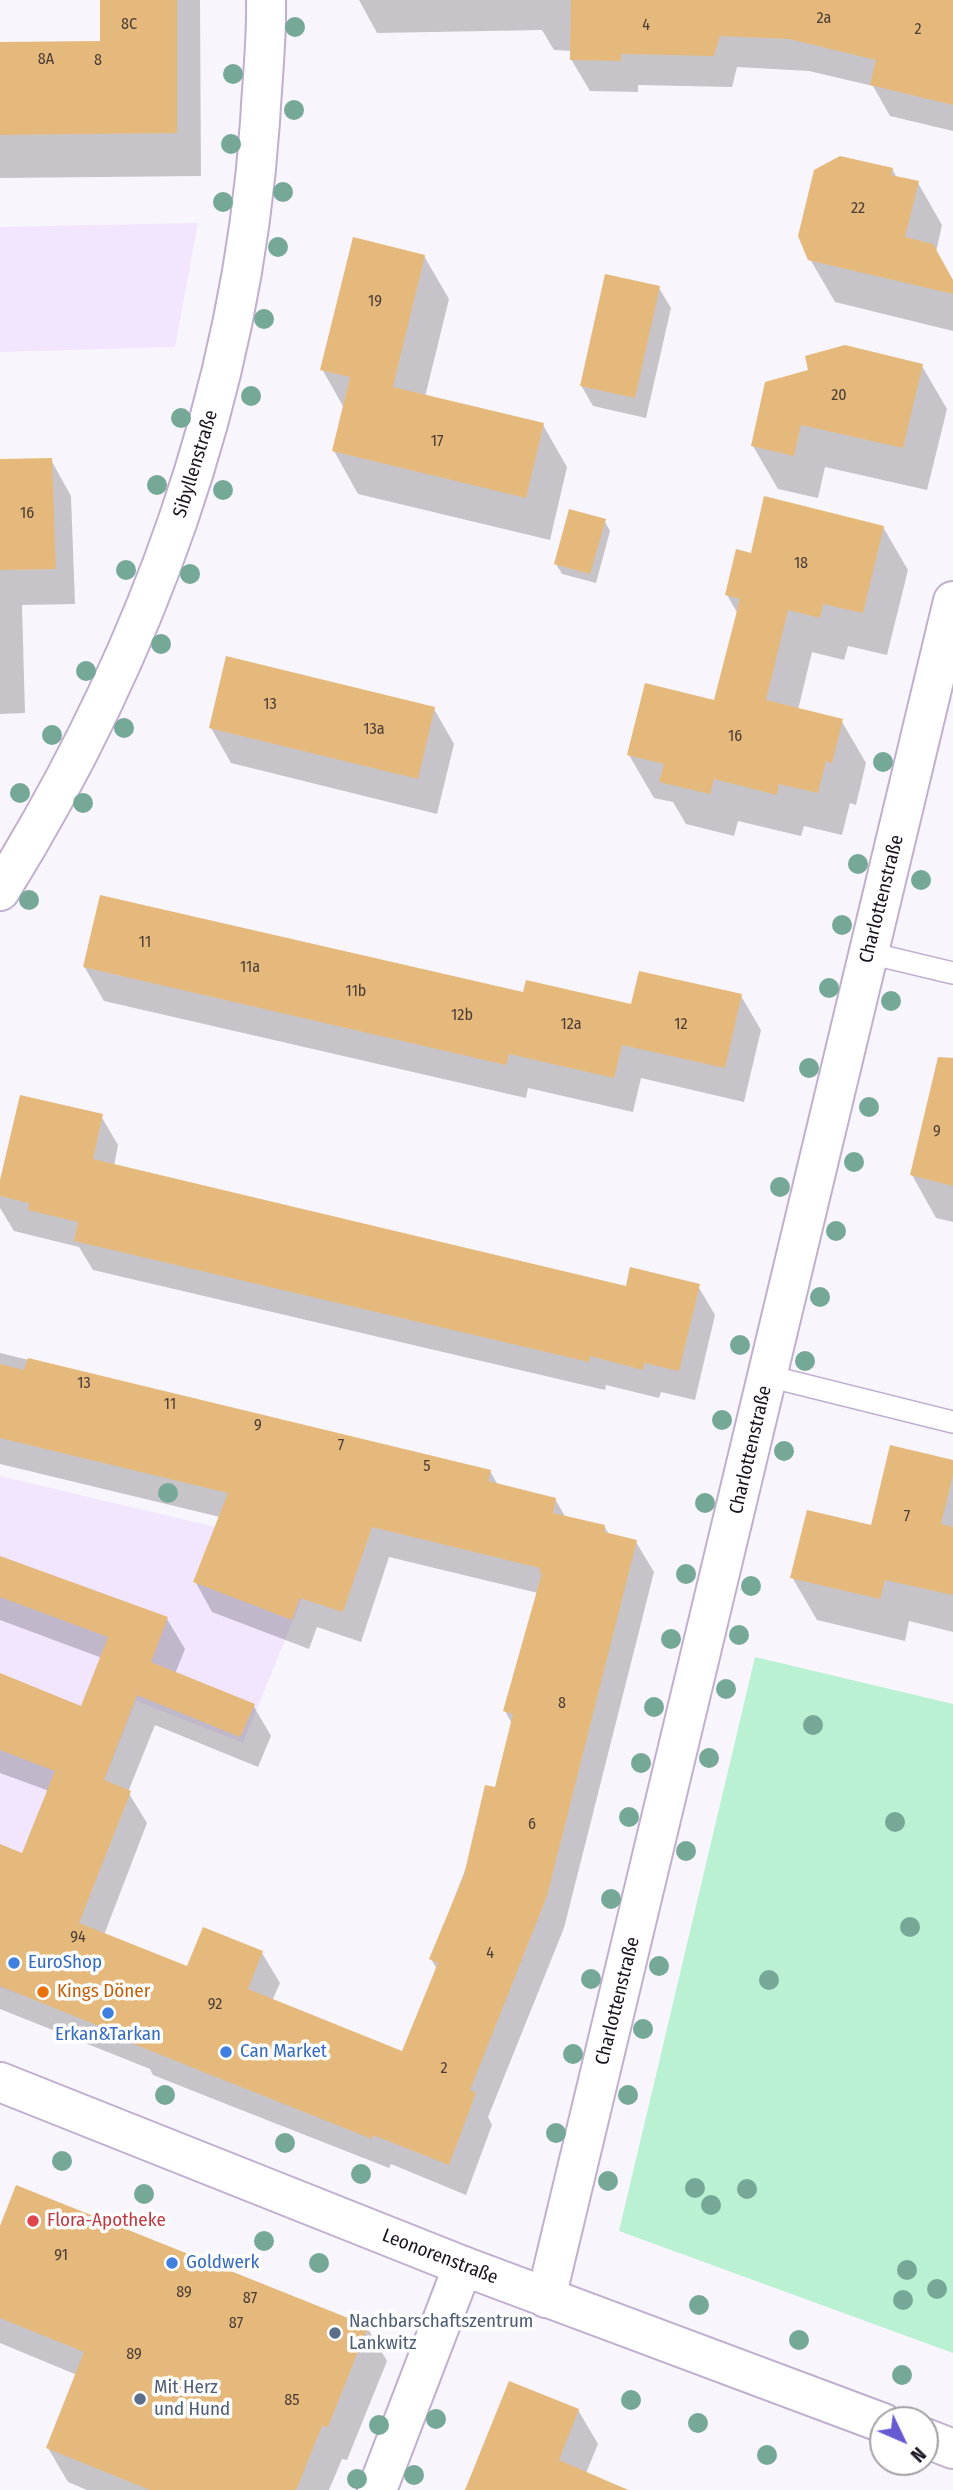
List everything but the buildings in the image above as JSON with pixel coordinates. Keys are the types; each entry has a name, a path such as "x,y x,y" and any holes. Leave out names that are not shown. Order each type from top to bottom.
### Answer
{"street":[{"name":"Sibyllenstraße","path":"0,891 94,723 129,650 179,520 207,431 236,305 253,199 266,0"},
{"name":"Charlottenstraße","path":"546,2298 953,601"},
{"name":"Leonorenstraße","path":"0,2082 463,2266 869,2418"},
{"path":"377,2490 463,2266"}],"lane":[{"path":"869,953 953,973"},
{"path":"768,1376 953,1422"}],"shaded area":[{"path":"198,223 175,347 0,352 0,227"},
{"path":"0,1476 321,1552 243,1743 136,1701 18,1994 0,1987"}],"green space":[{"path":"755,1657 953,1704 953,2353 619,2231"}],"place":[{"name":"EuroShop","path":"14,1963"},
{"name":"Kings Döner","path":"43,1992"},
{"name":"Erkan&Tarkan","path":"108,2013"},
{"name":"Can Market","path":"226,2052"},
{"name":"Flora-Apotheke","path":"33,2221"},
{"name":"Goldwerk","path":"172,2263"},
{"name":"Nachbarschaftszentrum Lankwitz","path":"335,2333"},
{"name":"Mit Herz und Hund","path":"140,2399"}]}
